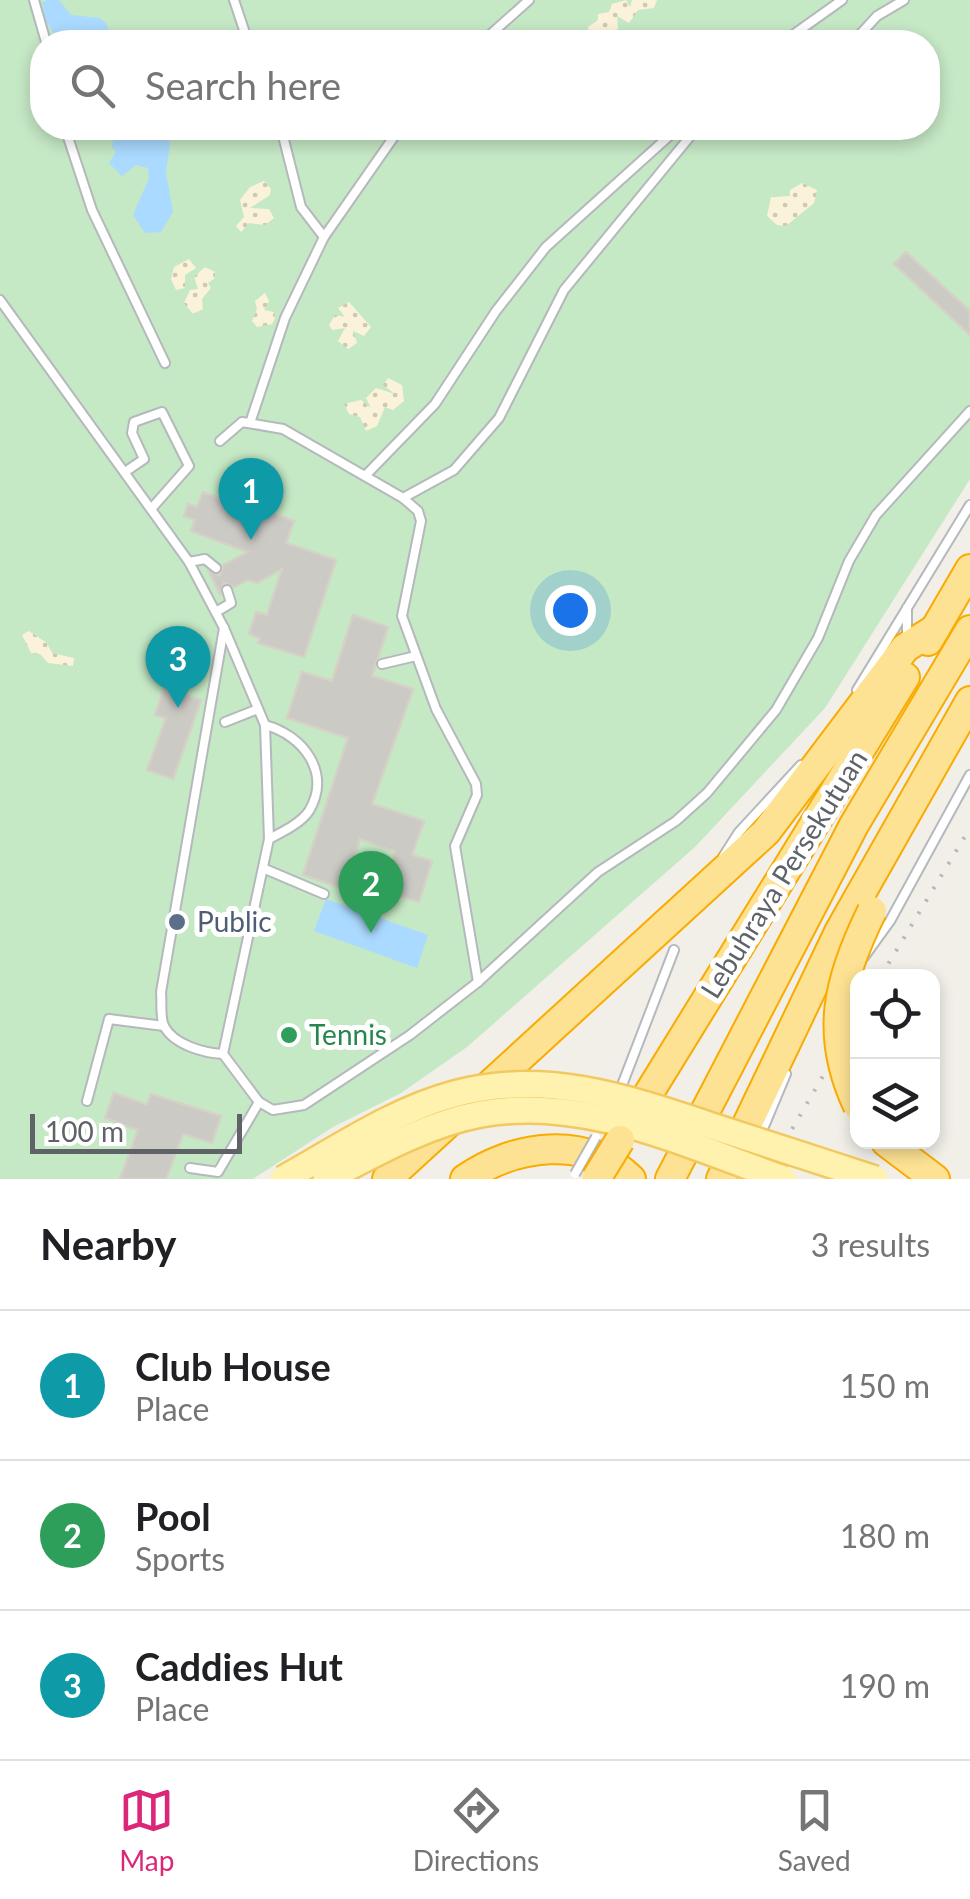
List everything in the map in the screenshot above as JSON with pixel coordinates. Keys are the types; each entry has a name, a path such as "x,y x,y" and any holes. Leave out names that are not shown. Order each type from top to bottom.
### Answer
{"highway":[{"name":"Lebuhraya Persekutuan","path":"581,1177 936,628 970,569"},
{"path":"386,1179 766,832 905,648 936,628"},
{"name":"Lebuhraya Persekutuan","path":"671,1176 854,824 970,630"},
{"path":"721,1179 872,870 970,702"},
{"path":"850,1090 842,1073 838,1025 846,969 932,794 940,754"},
{"path":"465,1179 506,1156 550,1148 619,1167 632,1179"},
{"path":"895,1149 935,1179"},
{"path":"352,1174 416,1155"}],"main road":[{"path":"283,1179 366,1133 449,1095 516,1083 552,1083 612,1093 875,1179"},
{"path":"326,1179 352,1174 479,1114 552,1109 647,1132 784,1179"}],"lane":[{"path":"34,0 43,30"},
{"path":"234,0 244,30"},
{"path":"495,30 529,0"},
{"path":"799,30 842,0"},
{"path":"864,30 877,16 904,0"},
{"path":"69,140 92,210 165,363"},
{"path":"283,140 301,207 324,237"},
{"path":"251,420 285,318 324,237 392,140"},
{"path":"365,476 435,404 496,311 546,247 665,140"},
{"path":"403,498 454,470 498,418 564,290 687,140"},
{"path":"0,300 190,562 224,628 264,725 269,839 223,1054"},
{"path":"87,1101 109,1019 164,1026 190,1047 223,1054 258,1102 273,1110 304,1105 410,1035 478,982 598,872 649,843 676,821 737,758 776,710 810,652 849,561 876,515 970,411"},
{"path":"125,472 144,459 132,433 134,422 162,412 189,466 152,508"},
{"path":"220,442 237,423 251,420 284,429 403,498 418,511 421,521 402,616 436,709 476,784 476,795 455,846 478,982"},
{"path":"714,874 739,832 842,713 970,504"},
{"path":"190,562 205,559 216,568"},
{"path":"216,612 231,603 227,590"},
{"path":"905,648 908,608"},
{"path":"164,1026 161,992 166,958 224,628"},
{"path":"382,664 416,656"},
{"path":"219,661 237,659"},
{"path":"225,722 258,709"},
{"path":"264,725 299,744 317,766 319,784 308,812 269,839"},
{"path":"836,983 862,960 890,921 970,775"},
{"path":"265,869 324,894"},
{"path":"608,1138 674,950"},
{"path":"742,1179 822,994"},
{"path":"190,1168 218,1172 258,1102"}],"green space":[{"path":"0,0 970,0 970,479 825,708 695,847 467,1047 401,1093 333,1127 253,1179 0,1179"}],"sand":[{"path":"626,0 630,7 632,0 657,0 654,8 638,10 629,23 617,16 616,30 588,30 598,20 598,14 609,12 612,4"},
{"path":"264,181 271,189 270,195 250,208 269,209 274,218 265,225 249,223 241,232 236,226 244,217 240,200 250,187"},
{"path":"802,183 817,190 814,203 786,226 777,225 767,216 771,197 790,196 790,190"},
{"path":"189,259 196,268 185,275 185,288 176,290 171,279 174,267"},
{"path":"205,267 215,272 214,279 208,283 211,288 202,299 203,309 193,314 184,303 190,290 198,289 194,277"},
{"path":"265,293 269,301 264,310 274,312 275,318 272,324 257,327 252,321 257,309 255,301"},
{"path":"349,302 371,327 364,336 353,331 357,343 348,349 338,341 345,328 332,330 329,325 335,315 345,317 338,308"},
{"path":"388,378 402,385 404,401 393,410 385,407 377,426 366,431 360,417 349,414 344,404 361,400 371,408 366,398 376,388 395,394 383,385"},
{"path":"29,631 47,643 52,653 74,658 73,666 48,663 40,654 31,653 22,635"}],"water":[{"path":"59,0 71,15 100,18 108,30 52,30 42,3"},
{"path":"113,140 170,143 166,173 173,212 161,232 145,233 133,215 149,178 148,168 136,165 122,176 109,163 116,152"},
{"path":"359,866 370,868 380,886 375,895 356,897 351,882"},
{"path":"326,899 428,935 417,968 314,931"}],"building":[{"path":"906,252 970,311 970,335 894,264"},
{"path":"235,489 259,497 256,507 294,521 286,543 336,560 304,657 258,643 260,638 249,634 256,612 267,615 282,569 257,583 248,580 234,587 224,583 220,594 209,572 220,575 223,565 248,552 191,531 195,520 184,516 188,504 197,507 203,492 230,502"},
{"path":"353,615 388,627 372,676 413,689 372,804 424,821 412,855 432,861 419,902 382,890 395,851 360,839 344,889 303,875 348,738 287,718 302,672 332,681"},
{"path":"177,650 198,657 185,695 201,700 173,779 147,770 166,718 155,715"},
{"path":"114,1093 147,1105 151,1094 221,1116 212,1143 183,1134 166,1179 120,1179 138,1130 105,1118"}],"railway":[{"path":"885,969 970,828"},
{"path":"763,1179 850,1030"}],"place":[{"name":"Club House","path":"251,540"},
{"name":"Caddies Hut","path":"178,708"},
{"name":"Public","path":"177,922"},
{"name":"Pool","path":"371,933"},
{"name":"Tennis","path":"289,1035"}]}
